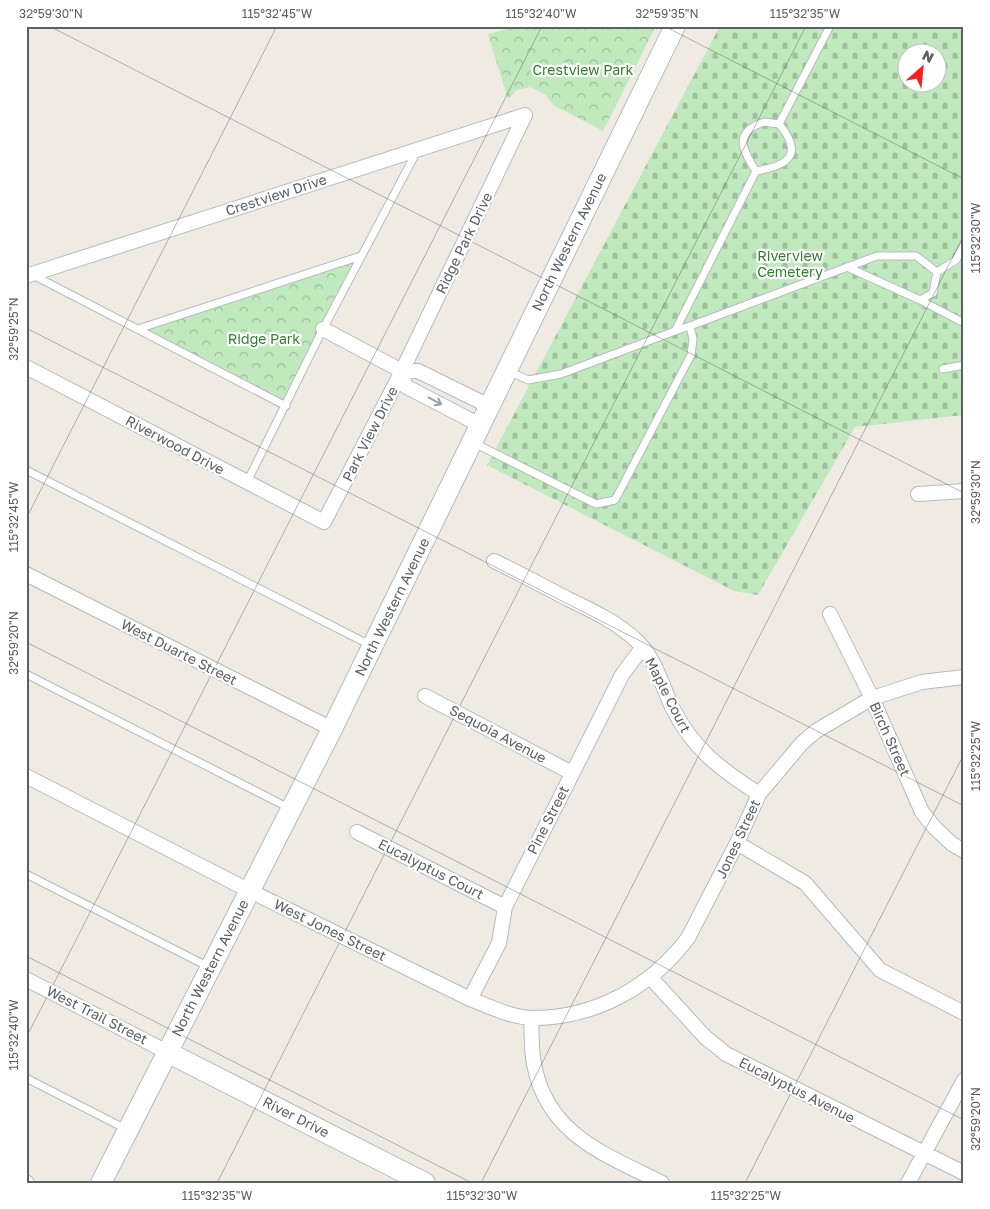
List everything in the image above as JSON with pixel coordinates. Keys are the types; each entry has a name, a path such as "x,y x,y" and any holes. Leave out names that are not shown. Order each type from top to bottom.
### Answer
{"main road":[{"name":"North Western Avenue","path":"101,1183 332,729 675,26"},
{"name":"River Drive","path":"167,1052 425,1183"}],"street":[{"name":"Crestview Drive","path":"29,275 525,115"},
{"name":"Ridge Park Drive","path":"402,371 525,115"},
{"name":"Park View Drive","path":"323,329 402,371 324,522"},
{"name":"Riverwood Drive","path":"26,367 324,522"},
{"path":"476,433 405,386 402,371 418,371 489,406"},
{"path":"918,494 964,490"},
{"name":"Maple Court","path":"494,561 617,625 652,660 673,708 689,737 711,760 729,775 759,794"},
{"name":"West Duarte Street","path":"26,574 332,729"},
{"name":"Birch Street","path":"830,614 872,698 922,812 952,844 964,851"},
{"name":"Pine Street","path":"470,1000 499,943 505,907 622,675 642,648"},
{"name":"Jones Street","path":"531,1018 576,1014 616,1000 651,978 678,952 688,938 737,843 759,794 802,743 816,731 872,698 922,682 964,677"},
{"name":"Sequoia Avenue","path":"425,696 572,773"},
{"name":"West Jones Street","path":"26,776 250,891 470,1000 531,1018"},
{"name":"Eucalyptus Court","path":"357,832 505,907"},
{"path":"737,843 805,883 880,970 964,1013"},
{"name":"Eucalyptus Avenue","path":"651,978 705,1037 726,1054 964,1173"},
{"name":"West Trail Street","path":"26,979 167,1052"},
{"path":"531,1018 533,1053 537,1076 544,1096 561,1121 577,1137 593,1148 662,1183"},
{"path":"908,1183 964,1080"}],"lane":[{"path":"780,124 830,26"},
{"path":"756,171 745,155 742,141 746,132 752,126 764,122 780,124"},
{"path":"756,171 782,165 788,158 791,142 780,124"},
{"path":"247,482 323,329 417,150"},
{"path":"675,331 756,171"},
{"path":"920,300 933,293 937,272 956,260 964,245"},
{"path":"138,329 361,256"},
{"path":"507,369 528,380 561,374 877,256 916,256 937,272"},
{"path":"847,268 920,300 964,323"},
{"path":"29,275 286,406"},
{"path":"476,433 596,504 615,500 691,355 693,339 690,326"},
{"path":"943,369 964,365"},
{"path":"26,470 372,647"},
{"path":"26,674 291,809"},
{"path":"26,874 210,968"},
{"path":"26,1078 128,1129"}],"green space":[{"name":"Crestview Park","path":"518,26 656,26 603,131 553,105 546,95 530,87 517,90 508,99 488,34"},
{"name":"Riverview Cemetery","path":"720,26 964,26 964,415 855,427 758,595 734,591 487,465"},
{"name":"Ridge Park","path":"361,256 286,406 138,329"}]}
